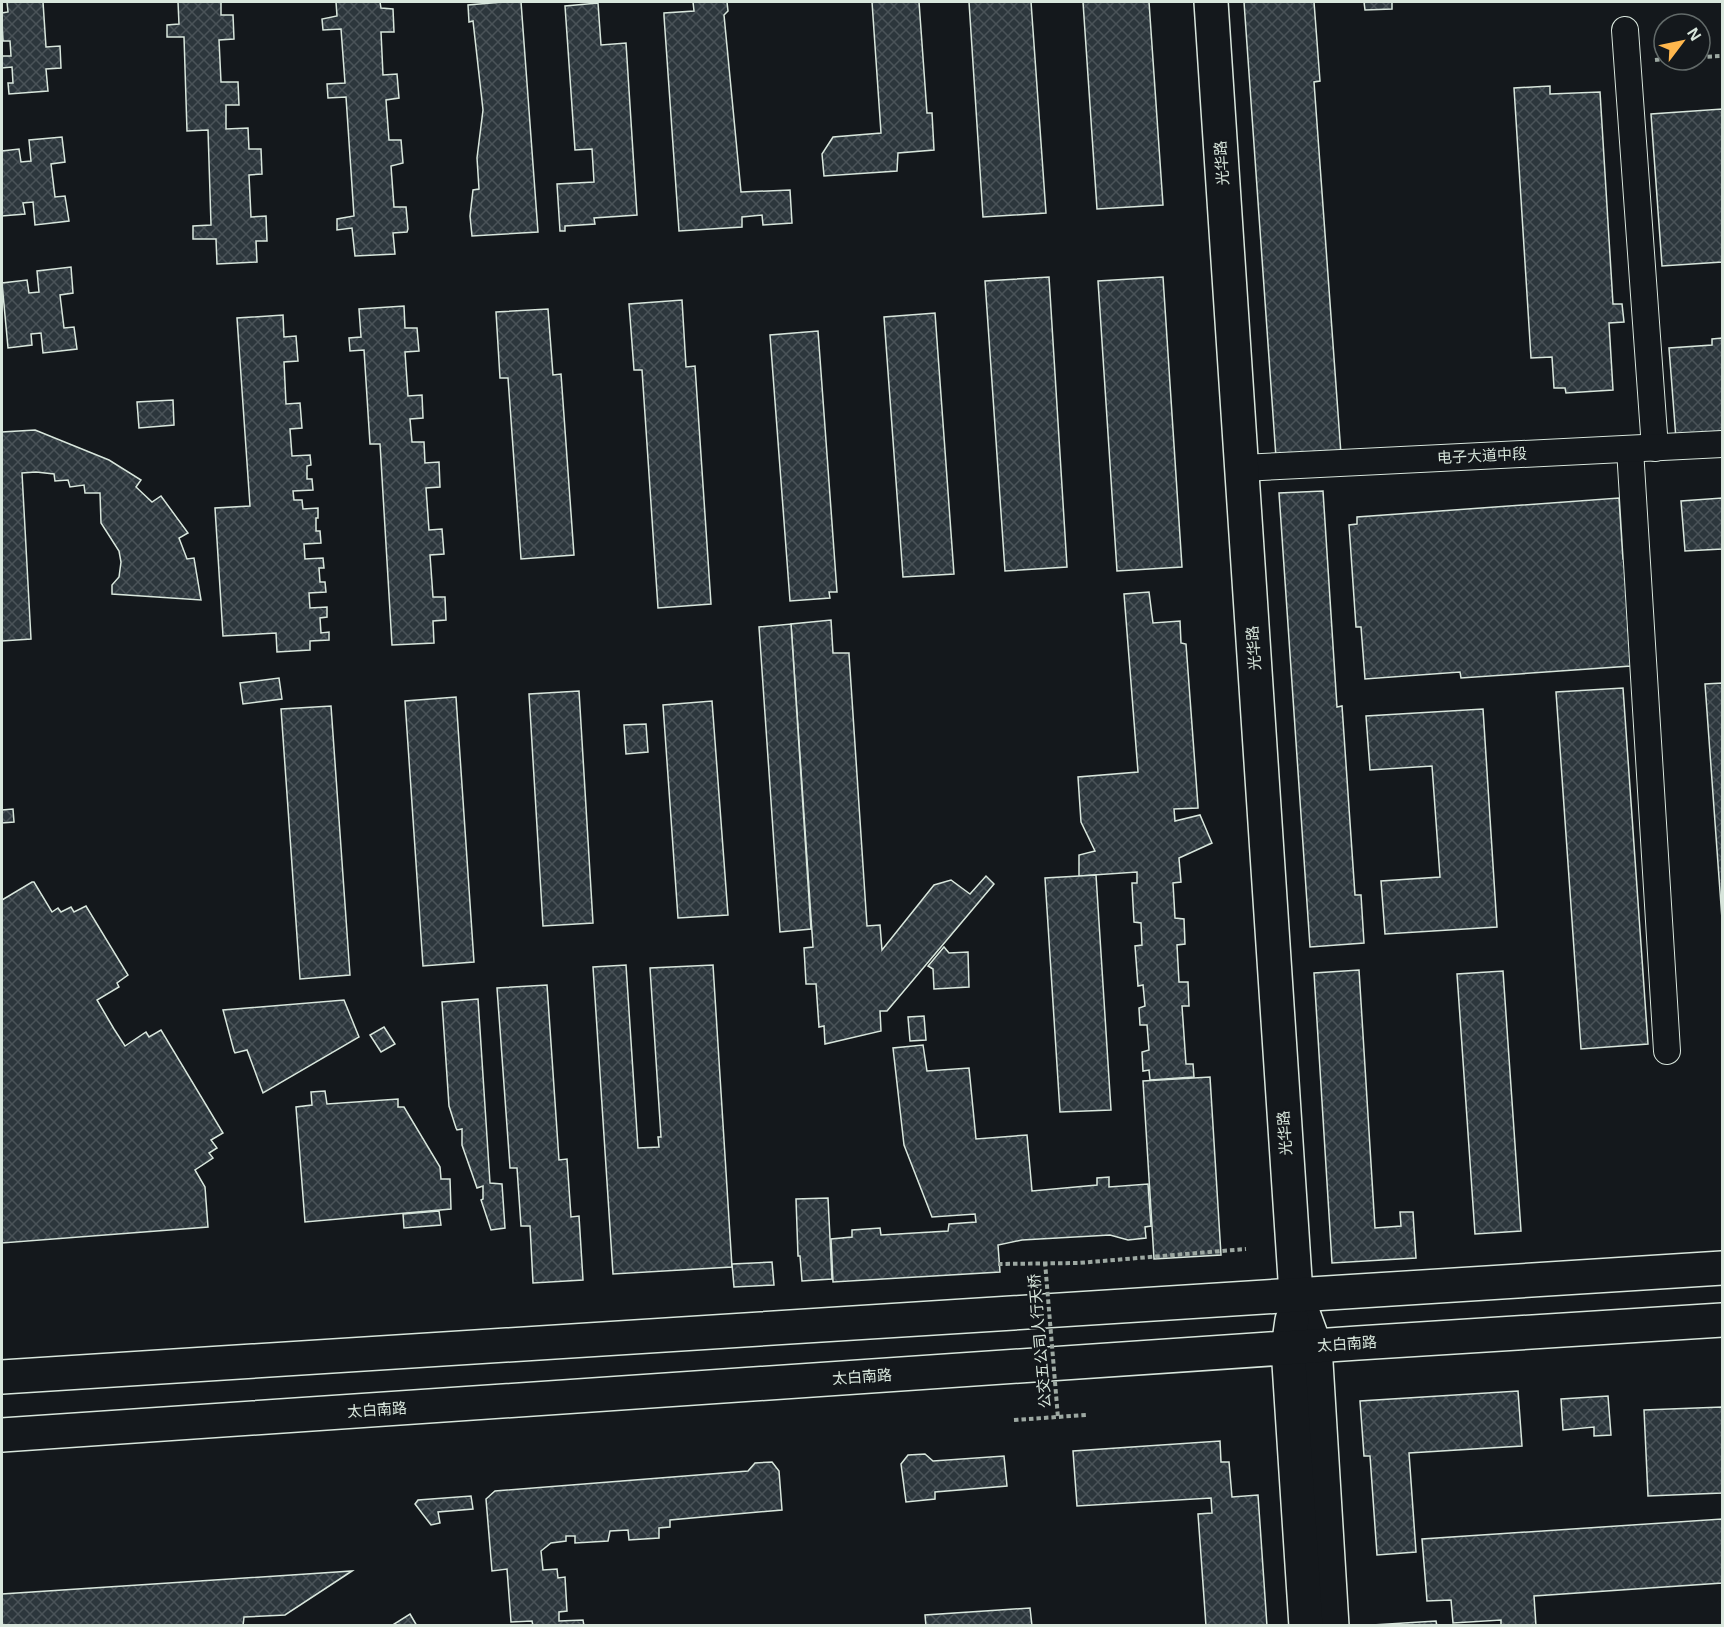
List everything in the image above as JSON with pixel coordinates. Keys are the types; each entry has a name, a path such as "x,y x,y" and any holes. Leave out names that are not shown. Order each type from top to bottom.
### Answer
{"main road":[{"name":"光华路","path":"1211,2 1296,1294 1332,1626"},
{"path":"2,1377 1722,1268"},
{"name":"太白南路","path":"2,1436 1722,1320"},
{"name":"光华路","path":"1302,1347 1306,1626"}],"street":[{"path":"1625,30 1655,448"},
{"name":"电子大道中段","path":"1242,468 1722,444"},
{"path":"1630,449 1667,1051"}],"path":[{"path":"998,1264 1078,1263 1246,1249"},
{"name":"公交五公司人行天桥","path":"1045,1262 1058,1418"},
{"path":"1014,1420 1086,1414"}],"building":[{"path":"7,2 43,2 46,47 60,46 61,68 46,69 48,91 9,94 8,83 13,83 12,67 2,68 2,56 11,56 10,41 3,41 2,13 8,12"},
{"path":"178,2 221,2 221,15 233,15 234,39 219,40 221,82 238,82 239,105 226,105 226,129 248,128 249,149 261,149 262,174 249,175 251,217 266,216 267,241 256,241 257,262 217,264 216,239 193,239 193,226 211,225 208,130 187,131 184,37 167,37 167,25 179,24"},
{"path":"336,2 380,2 381,8 393,9 394,32 381,32 383,75 397,74 399,98 386,100 389,140 401,140 403,163 391,166 394,207 406,207 408,229 407,232 393,233 395,254 355,256 352,228 337,230 337,219 354,216 346,97 328,98 327,84 345,83 341,29 323,30 322,19 337,16"},
{"path":"521,2 538,232 472,236 470,216 473,190 479,189 477,158 483,110 473,21 469,22 468,5"},
{"path":"693,2 727,2 728,11 724,15 741,192 790,190 792,223 763,225 762,215 742,217 742,227 679,231 664,13 694,11"},
{"path":"872,2 919,2 927,113 932,113 934,150 898,153 897,171 824,176 822,154 833,137 881,133"},
{"path":"969,2 1031,2 1046,213 983,217"},
{"path":"1083,2 1149,2 1163,205 1097,209"},
{"path":"1244,2 1314,2 1320,81 1314,82 1342,468 1277,472"},
{"path":"1364,2 1392,2 1392,9 1365,10"},
{"path":"598,3 601,45 626,43 637,215 594,218 595,224 565,226 565,231 560,231 557,184 594,182 592,149 575,150 565,6"},
{"path":"1550,86 1550,94 1600,92 1613,304 1622,304 1624,322 1609,323 1613,390 1566,393 1565,388 1554,388 1552,357 1531,358 1514,88"},
{"path":"1722,109 1722,262 1662,266 1651,114"},
{"path":"62,137 65,162 51,164 55,197 65,196 69,221 35,225 33,202 23,203 25,214 2,216 2,151 19,149 21,162 31,161 29,140"},
{"path":"71,267 73,293 60,295 64,328 74,327 77,349 43,353 41,333 31,334 32,345 8,348 2,283 27,280 29,293 39,292 37,271"},
{"path":"1049,277 1067,567 1005,571 985,281"},
{"path":"1163,277 1182,567 1117,571 1098,281"},
{"path":"682,300 686,367 695,366 711,604 658,608 642,370 634,370 629,304"},
{"path":"404,306 405,328 417,328 419,351 405,352 408,396 422,395 423,418 410,419 412,442 424,442 425,463 439,462 440,487 426,488 429,530 442,529 444,554 430,555 433,597 445,597 446,620 433,621 434,643 392,645 380,444 370,444 364,350 350,351 349,338 361,337 359,309"},
{"path":"548,309 553,375 561,374 574,555 521,559 508,378 500,378 496,312"},
{"path":"935,313 954,574 903,577 884,317"},
{"path":"283,315 284,337 296,336 298,361 284,362 286,404 300,403 302,428 290,429 292,456 310,455 311,465 307,466 307,479 312,479 313,490 293,491 294,500 302,500 303,509 318,508 316,531 320,531 321,543 304,544 305,559 323,558 324,568 319,568 320,582 325,582 326,592 309,593 310,608 327,607 327,617 320,618 321,633 329,632 329,640 310,641 310,650 277,652 276,633 223,636 215,508 250,506 237,318"},
{"path":"818,331 837,592 829,592 830,598 790,601 770,335"},
{"path":"1722,338 1722,436 1676,439 1669,348 1712,345 1712,339"},
{"path":"173,400 174,425 139,428 137,402"},
{"path":"35,430 109,460 141,480 136,487 152,502 161,496 188,533 179,538 187,559 194,558 201,600 112,594 112,585 119,577 121,562 119,551 101,523 100,493 85,493 84,485 70,487 68,480 55,481 54,474 22,473 31,639 2,641 2,432"},
{"path":"1323,491 1337,707 1342,706 1355,895 1361,895 1364,943 1310,947 1279,493"},
{"path":"1619,498 1623,559 1631,559 1637,625 1628,626 1631,666 1461,678 1460,672 1365,679 1361,627 1356,627 1349,525 1357,524 1357,517"},
{"path":"1722,498 1722,549 1685,551 1681,501"},
{"path":"1149,592 1153,623 1180,621 1181,643 1186,644 1198,808 1174,809 1175,821 1200,815 1212,843 1179,858 1181,882 1173,883 1175,918 1184,919 1185,944 1177,945 1179,982 1188,982 1189,1006 1182,1006 1186,1064 1193,1064 1194,1077 1150,1080 1149,1070 1143,1071 1142,1052 1149,1050 1147,1025 1140,1025 1139,1008 1145,1006 1143,985 1138,986 1135,946 1142,945 1141,923 1134,922 1132,883 1137,883 1137,872 1079,876 1079,855 1095,851 1081,822 1078,777 1138,772 1124,594"},
{"path":"831,620 833,653 849,653 867,926 880,925 882,950 934,885 951,880 970,894 986,876 994,884 887,1011 880,1011 881,1031 825,1044 824,1026 819,1027 816,984 806,984 804,948 813,947 791,624"},
{"path":"791,624 811,929 780,932 759,627"},
{"path":"279,678 282,699 243,704 240,683"},
{"path":"1722,683 1722,919 1705,684"},
{"path":"1623,688 1648,1044 1581,1049 1556,692"},
{"path":"579,691 593,923 543,926 529,694"},
{"path":"456,697 474,962 423,966 405,701"},
{"path":"712,701 728,915 678,918 663,705"},
{"path":"331,706 350,975 300,979 281,709"},
{"path":"1483,709 1497,927 1385,934 1381,881 1440,877 1432,766 1370,770 1366,716"},
{"path":"646,724 648,752 626,754 624,725"},
{"path":"13,809 14,822 2,823 2,810"},
{"path":"1096,875 1111,1110 1060,1112 1045,878"},
{"path":"32,882 52,912 58,908 61,912 71,907 74,912 86,906 128,975 117,983 119,987 97,1000 114,1029 125,1046 146,1032 149,1037 161,1030 223,1133 211,1140 217,1148 209,1153 213,1158 195,1170 205,1187 208,1227 2,1243 2,900"},
{"path":"944,947 949,953 968,952 969,987 934,989 933,969 928,966"},
{"path":"626,965 638,1148 659,1147 658,1137 661,1137 650,968 713,965 732,1267 613,1274 593,967"},
{"path":"1359,970 1375,1228 1401,1226 1400,1212 1413,1212 1416,1258 1332,1263 1314,973"},
{"path":"1503,971 1521,1231 1475,1234 1457,974"},
{"path":"547,985 559,1160 567,1159 571,1217 579,1216 583,1280 533,1283 530,1226 521,1226 517,1168 510,1168 497,988"},
{"path":"478,999 490,1183 502,1184 505,1228 491,1230 481,1200 483,1199 483,1186 477,1188 462,1145 462,1129 457,1130 449,1106 442,1002"},
{"path":"344,1000 359,1037 263,1093 247,1050 235,1053 234,1051 223,1010"},
{"path":"924,1016 926,1040 910,1041 908,1017"},
{"path":"384,1027 395,1044 381,1052 370,1035"},
{"path":"923,1045 927,1071 969,1068 976,1139 1027,1135 1032,1191 1097,1185 1097,1178 1109,1177 1109,1187 1148,1184 1151,1226 1145,1227 1146,1238 1128,1240 1110,1235 1022,1240 998,1245 1000,1272 833,1282 831,1239 852,1237 852,1230 880,1228 881,1235 948,1231 949,1224 976,1222 975,1214 932,1217 904,1145 893,1048"},
{"path":"1210,1077 1221,1255 1154,1259 1143,1081"},
{"path":"325,1091 327,1104 398,1099 398,1107 404,1107 440,1167 441,1179 450,1179 451,1209 305,1222 296,1107 312,1105 311,1092"},
{"path":"828,1198 832,1279 802,1281 800,1256 798,1256 796,1199"},
{"path":"439,1211 441,1225 404,1228 403,1214"},
{"path":"772,1262 774,1285 734,1287 732,1264"},
{"path":"1518,1391 1522,1446 1409,1453 1416,1552 1377,1555 1370,1456 1364,1456 1360,1401"},
{"path":"1608,1396 1611,1435 1594,1436 1594,1427 1563,1430 1561,1399"},
{"path":"1722,1407 1722,1493 1648,1496 1644,1410"},
{"path":"1220,1441 1221,1462 1229,1462 1232,1497 1258,1495 1267,1626 1206,1626 1198,1514 1212,1513 1211,1498 1077,1506 1073,1451"},
{"path":"925,1454 933,1461 1004,1456 1007,1486 935,1492 935,1499 906,1502 901,1464 908,1455"},
{"path":"772,1462 779,1471 782,1510 670,1520 670,1527 659,1528 659,1538 629,1540 628,1530 610,1531 608,1541 575,1543 575,1536 566,1536 566,1541 551,1543 541,1551 543,1570 557,1569 558,1578 565,1577 567,1611 559,1612 559,1621 583,1620 584,1626 533,1626 532,1621 511,1622 507,1569 492,1571 486,1499 495,1491 748,1471 755,1463"},
{"path":"471,1496 473,1509 438,1512 440,1523 431,1525 415,1504 418,1500"},
{"path":"1722,1519 1722,1583 1534,1596 1536,1626 1501,1626 1501,1620 1453,1623 1451,1600 1427,1601 1422,1539"},
{"path":"352,1571 285,1615 244,1617 243,1626 2,1626 2,1594"},
{"path":"1030,1608 1032,1626 926,1626 925,1615"},
{"path":"410,1614 417,1626 391,1626"},
{"path":"1436,1621 1437,1626 1372,1625"}]}
